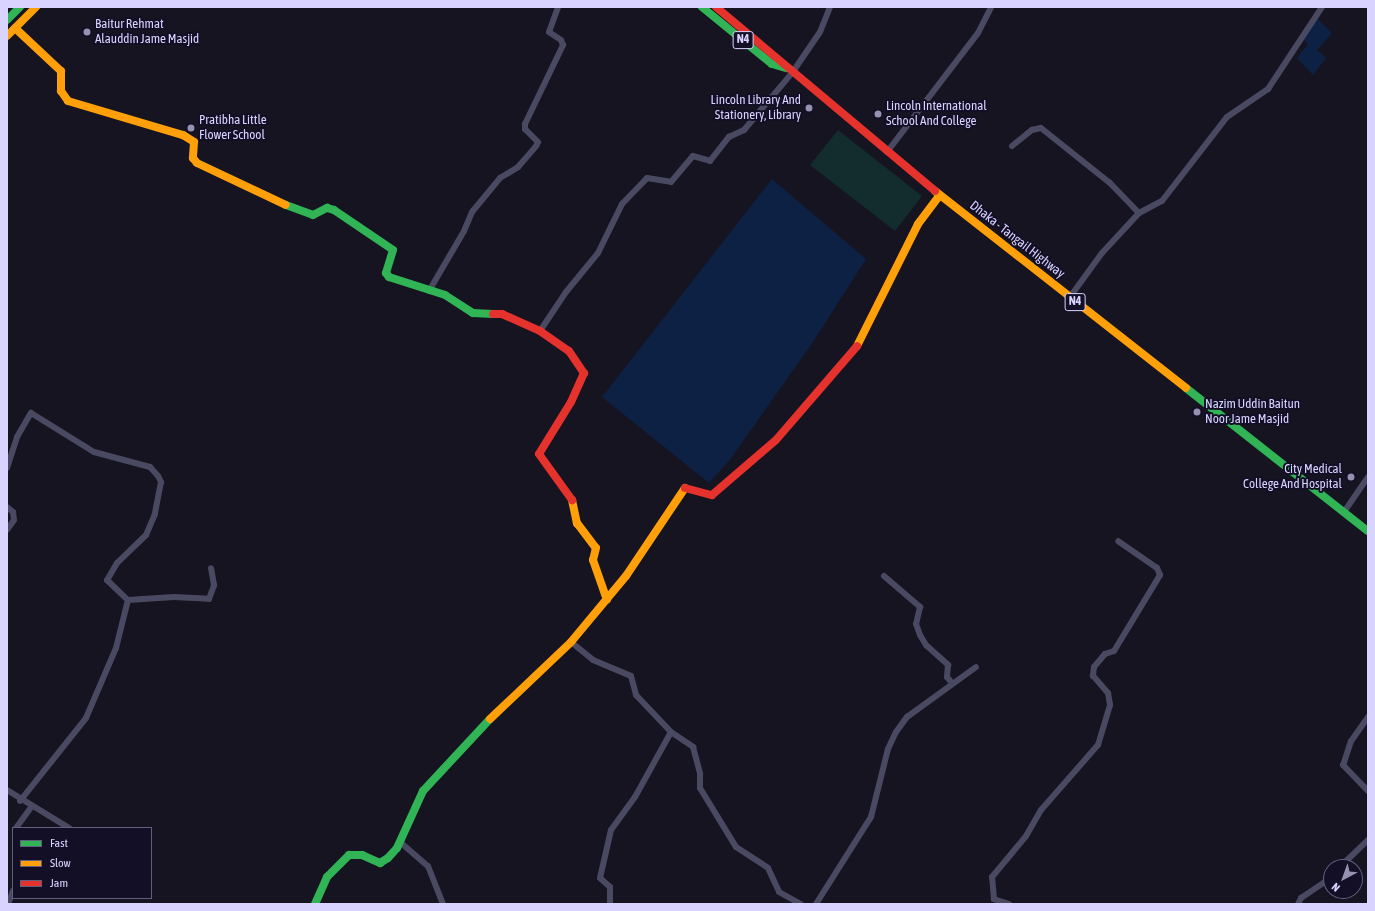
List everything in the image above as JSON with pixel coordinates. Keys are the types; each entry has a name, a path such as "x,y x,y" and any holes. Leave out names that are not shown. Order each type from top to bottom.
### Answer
{"main road":[{"path":"7,13 13,7"},
{"path":"7,20 20,7"},
{"path":"7,36 36,7"},
{"name":"Dhaka - Tangail Highway","path":"702,7 772,64 789,71"},
{"name":"Dhaka - Tangail Highway","path":"716,7 780,58 789,71 940,195 1368,531"},
{"path":"15,28 61,71 61,91 68,101 178,132 194,142 193,158 197,163 303,213 313,215 327,208 334,210 393,250 386,273 389,277 453,299 474,313 502,314 540,331 569,351 584,373 571,402 544,443 539,454 574,503 577,523 596,548 593,560 607,600"},
{"path":"315,904 327,877 343,859 355,854 380,863 388,858 400,842 423,791 432,779 531,677 570,642 607,600 684,488 712,495 722,489 776,440 855,350 918,224 940,195"}],"street":[{"path":"429,291 464,231 472,212 500,178 518,167 538,142 524,129 524,124 563,45 561,40 549,32 558,7"},
{"path":"540,331 566,292 598,253 626,200 647,178 671,182 693,156 710,162 728,137 744,130 820,32 830,7"},
{"path":"887,152 978,33 991,7"},
{"path":"1070,297 1102,253 1139,213 1162,201 1227,117 1268,89 1322,7"},
{"path":"1012,146 1032,130 1041,128 1110,183 1139,213"},
{"path":"7,468 17,437 31,413 94,452 150,467 158,476 160,482 155,514 146,535 117,563 107,580 128,600 174,597 209,600 214,585 211,568"},
{"path":"1344,512 1368,477"},
{"path":"7,507 14,512 14,520 7,530"},
{"path":"1009,904 994,899 992,877 1026,836 1041,810 1098,745 1110,705 1108,693 1093,676 1094,667 1105,654 1114,651 1160,575 1157,568 1118,541"},
{"path":"884,576 920,607 916,624 920,635 926,645 948,665 947,677 952,683"},
{"path":"20,801 86,718 116,648 128,600"},
{"path":"570,642 593,660 631,676 636,695 671,732 692,747 700,774 700,788 736,847 768,868 779,892 801,904"},
{"path":"816,904 871,817 888,749 896,732 907,717 976,667"},
{"path":"1368,717 1351,741 1343,765 1368,791"},
{"path":"610,904 610,887 600,878 611,830 635,797 671,732"},
{"path":"7,790 20,801 67,827"},
{"path":"17,827 31,807"},
{"path":"1348,859 1368,840"},
{"path":"400,842 428,866 443,904"},
{"path":"1298,904 1301,898 1323,883"},
{"path":"8,904 12,894"}],"green space":[{"path":"838,130 922,196 895,231 810,165"}],"water":[{"path":"1317,18 1332,33 1317,50 1326,58 1313,75 1297,58 1308,44 1303,39"},
{"path":"772,179 866,259 813,342 729,461 709,483 602,397"}],"traffic: fast":[{"path":"7,20 20,7"},
{"path":"702,7 772,64 786,68"},
{"path":"286,205 313,215 327,208 334,210 393,250 386,273 389,277 445,295 473,313 493,314"},
{"path":"1186,388 1368,531"},
{"path":"315,904 327,877 349,855 362,855 380,863 388,858 397,848 423,791 490,719"}],"traffic: slow":[{"path":"7,36 36,7"},
{"path":"15,28 61,71 61,91 68,101 183,135 194,142 193,158 197,163 286,205"},
{"path":"935,191 1186,388"},
{"path":"857,346 918,224 940,195"},
{"path":"490,719 571,642 626,576 685,488"},
{"path":"572,500 577,523 596,548 593,560 607,600"}],"traffic: jam":[{"path":"716,7 935,191"},
{"path":"493,314 502,314 540,331 569,351 584,373 571,402 539,454 572,500"},
{"path":"685,488 712,495 776,440 857,346"}],"place":[{"name":"Baitur Rehmat Alauddin Jame Masjid","path":"87,32"},
{"name":"Lincoln Library And Stationery, Library","path":"809,108"},
{"name":"Lincoln International School And College","path":"878,114"},
{"name":"Pratibha Little Flower School","path":"191,128"},
{"name":"Nazim Uddin Baitun Noor Jame Masjid","path":"1197,412"},
{"name":"City Medical College And Hospital","path":"1351,477"}]}
